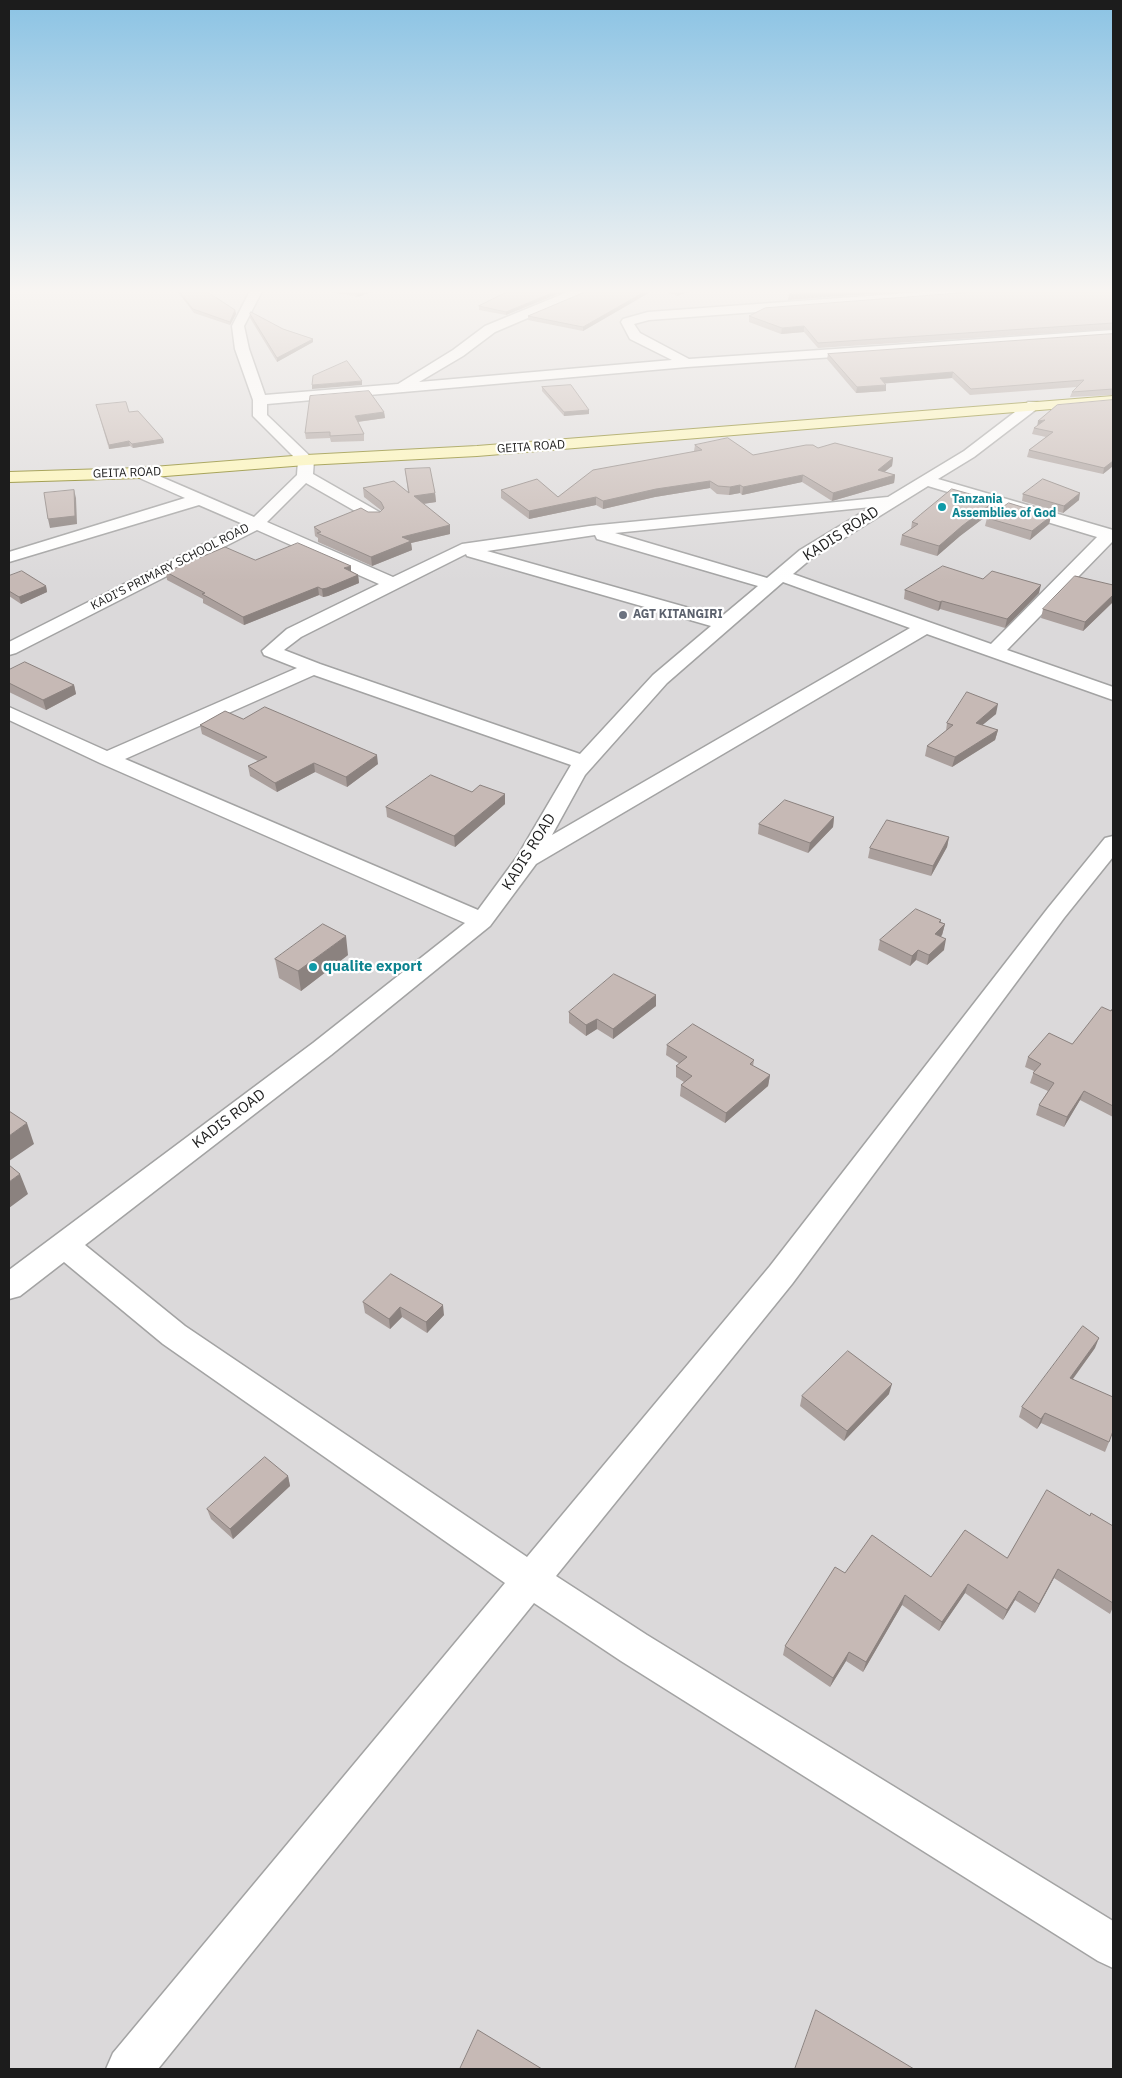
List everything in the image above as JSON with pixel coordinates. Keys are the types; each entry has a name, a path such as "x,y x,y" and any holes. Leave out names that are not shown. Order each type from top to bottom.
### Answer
{"main road":[{"name":"GEITA ROAD","path":"9,477 305,468 477,451 1113,400"}],"street":[{"path":"256,388 260,400 260,416 305,468 375,516"},
{"path":"260,400 416,388"},
{"name":"KADIS ROAD","path":"9,1287 322,1049 482,921 528,860 576,772 660,679 777,581 806,554 969,454 1033,406"},
{"name":"KADI'S PRIMARY SCHOOL ROAD","path":"9,649 256,524 305,468"},
{"path":"140,473 394,584"},
{"path":"926,481 1111,535 994,652"},
{"path":"9,557 200,499"},
{"path":"585,763 313,668 271,651 294,633 462,549 589,531 894,501"},
{"path":"589,531 777,581 925,627 1113,694"},
{"path":"462,549 726,624"},
{"path":"528,860 925,627"},
{"path":"107,759 313,668"},
{"path":"9,713 107,759 482,921"},
{"path":"129,2069 781,1275 1056,913 1113,843"},
{"path":"64,1245 174,1335 531,1580 634,1648 1113,1946"}],"shaded area":[{"path":"9,388 1113,388 1113,2069 9,2069"}],"building":[{"path":"543,388 573,388 589,410 564,412"},
{"path":"1076,388 1113,388 1113,389 1072,392"},
{"path":"369,391 384,412 355,416 364,434 330,436 330,432 305,433 310,396"},
{"path":"1113,400 1113,461 1104,468 1029,450 1053,432 1034,428 1045,420 1038,421 1057,405"},
{"path":"126,402 129,412 138,411 163,439 132,444 129,441 109,445 96,405"},
{"path":"728,438 753,455 806,445 813,445 818,448 835,443 893,458 878,470 895,475 833,493 803,475 743,487 740,485 730,487 718,486 710,481 656,489 603,501 596,497 529,511 501,490 537,479 558,497 593,470 702,450 695,445"},
{"path":"430,468 435,493 414,496 450,525 402,537 411,541 371,557 317,533 321,532 314,527 361,508 368,512 380,512 384,508 381,502 363,488 394,481 409,493 405,469"},
{"path":"1043,479 1080,493 1064,506 1023,494"},
{"path":"952,489 995,501 939,546 902,535 918,524 912,522"},
{"path":"74,490 75,516 48,519 44,493"},
{"path":"1009,503 1051,516 1032,531 987,518"},
{"path":"298,543 351,566 344,568 358,575 327,588 322,589 318,587 243,617 202,594 205,593 166,572 225,547 255,560"},
{"path":"943,566 983,579 992,571 1041,585 1007,619 940,602 905,590"},
{"path":"22,571 46,586 19,597 9,591 9,576"},
{"path":"1075,576 1113,585 1113,595 1085,622 1043,609"},
{"path":"25,662 74,685 43,700 9,683 9,670"},
{"path":"967,692 998,704 976,723 998,730 955,757 927,746 953,725 947,723"},
{"path":"265,707 377,755 346,777 314,763 275,783 248,766 267,757 200,725 225,711 243,719"},
{"path":"431,775 472,792 480,785 505,794 454,836 386,807"},
{"path":"785,800 834,817 810,843 759,824"},
{"path":"887,820 949,837 933,866 870,848"},
{"path":"916,909 941,920 939,922 945,924 935,934 946,939 929,955 918,950 912,956 880,940"},
{"path":"323,924 346,936 298,971 275,959"},
{"path":"614,974 656,995 613,1029 597,1019 586,1025 569,1012"},
{"path":"1102,1007 1111,1011 1113,1008 1113,1106 1084,1091 1067,1117 1039,1105 1054,1083 1033,1073 1041,1064 1028,1057 1049,1033 1072,1044"},
{"path":"693,1024 754,1060 750,1064 770,1075 726,1113 681,1085 692,1076 676,1066 687,1057 667,1045"},
{"path":"9,1111 27,1123 9,1136"},
{"path":"9,1165 20,1174 9,1182"},
{"path":"391,1274 443,1305 426,1322 400,1307 389,1319 363,1302"},
{"path":"1083,1326 1099,1338 1070,1378 1113,1397 1113,1431 1109,1442 1045,1413 1041,1419 1022,1407"},
{"path":"848,1351 892,1384 847,1431 802,1396"},
{"path":"265,1457 288,1476 230,1529 207,1509"},
{"path":"1047,1490 1090,1516 1091,1513 1113,1526 1113,1603 1058,1569 1039,1604 1019,1591 1007,1610 968,1584 942,1622 905,1595 866,1662 849,1652 833,1678 785,1646 835,1567 845,1573 872,1535 931,1577 965,1530 1007,1558"},
{"path":"816,2010 914,2069 795,2069"},
{"path":"478,2030 542,2069 460,2069"}],"place":[{"name":"Tanzania Assemblies of God","path":"942,507"},
{"name":"AGT KITANGIRI","path":"623,615"},
{"name":"qualite export","path":"313,967"}]}
